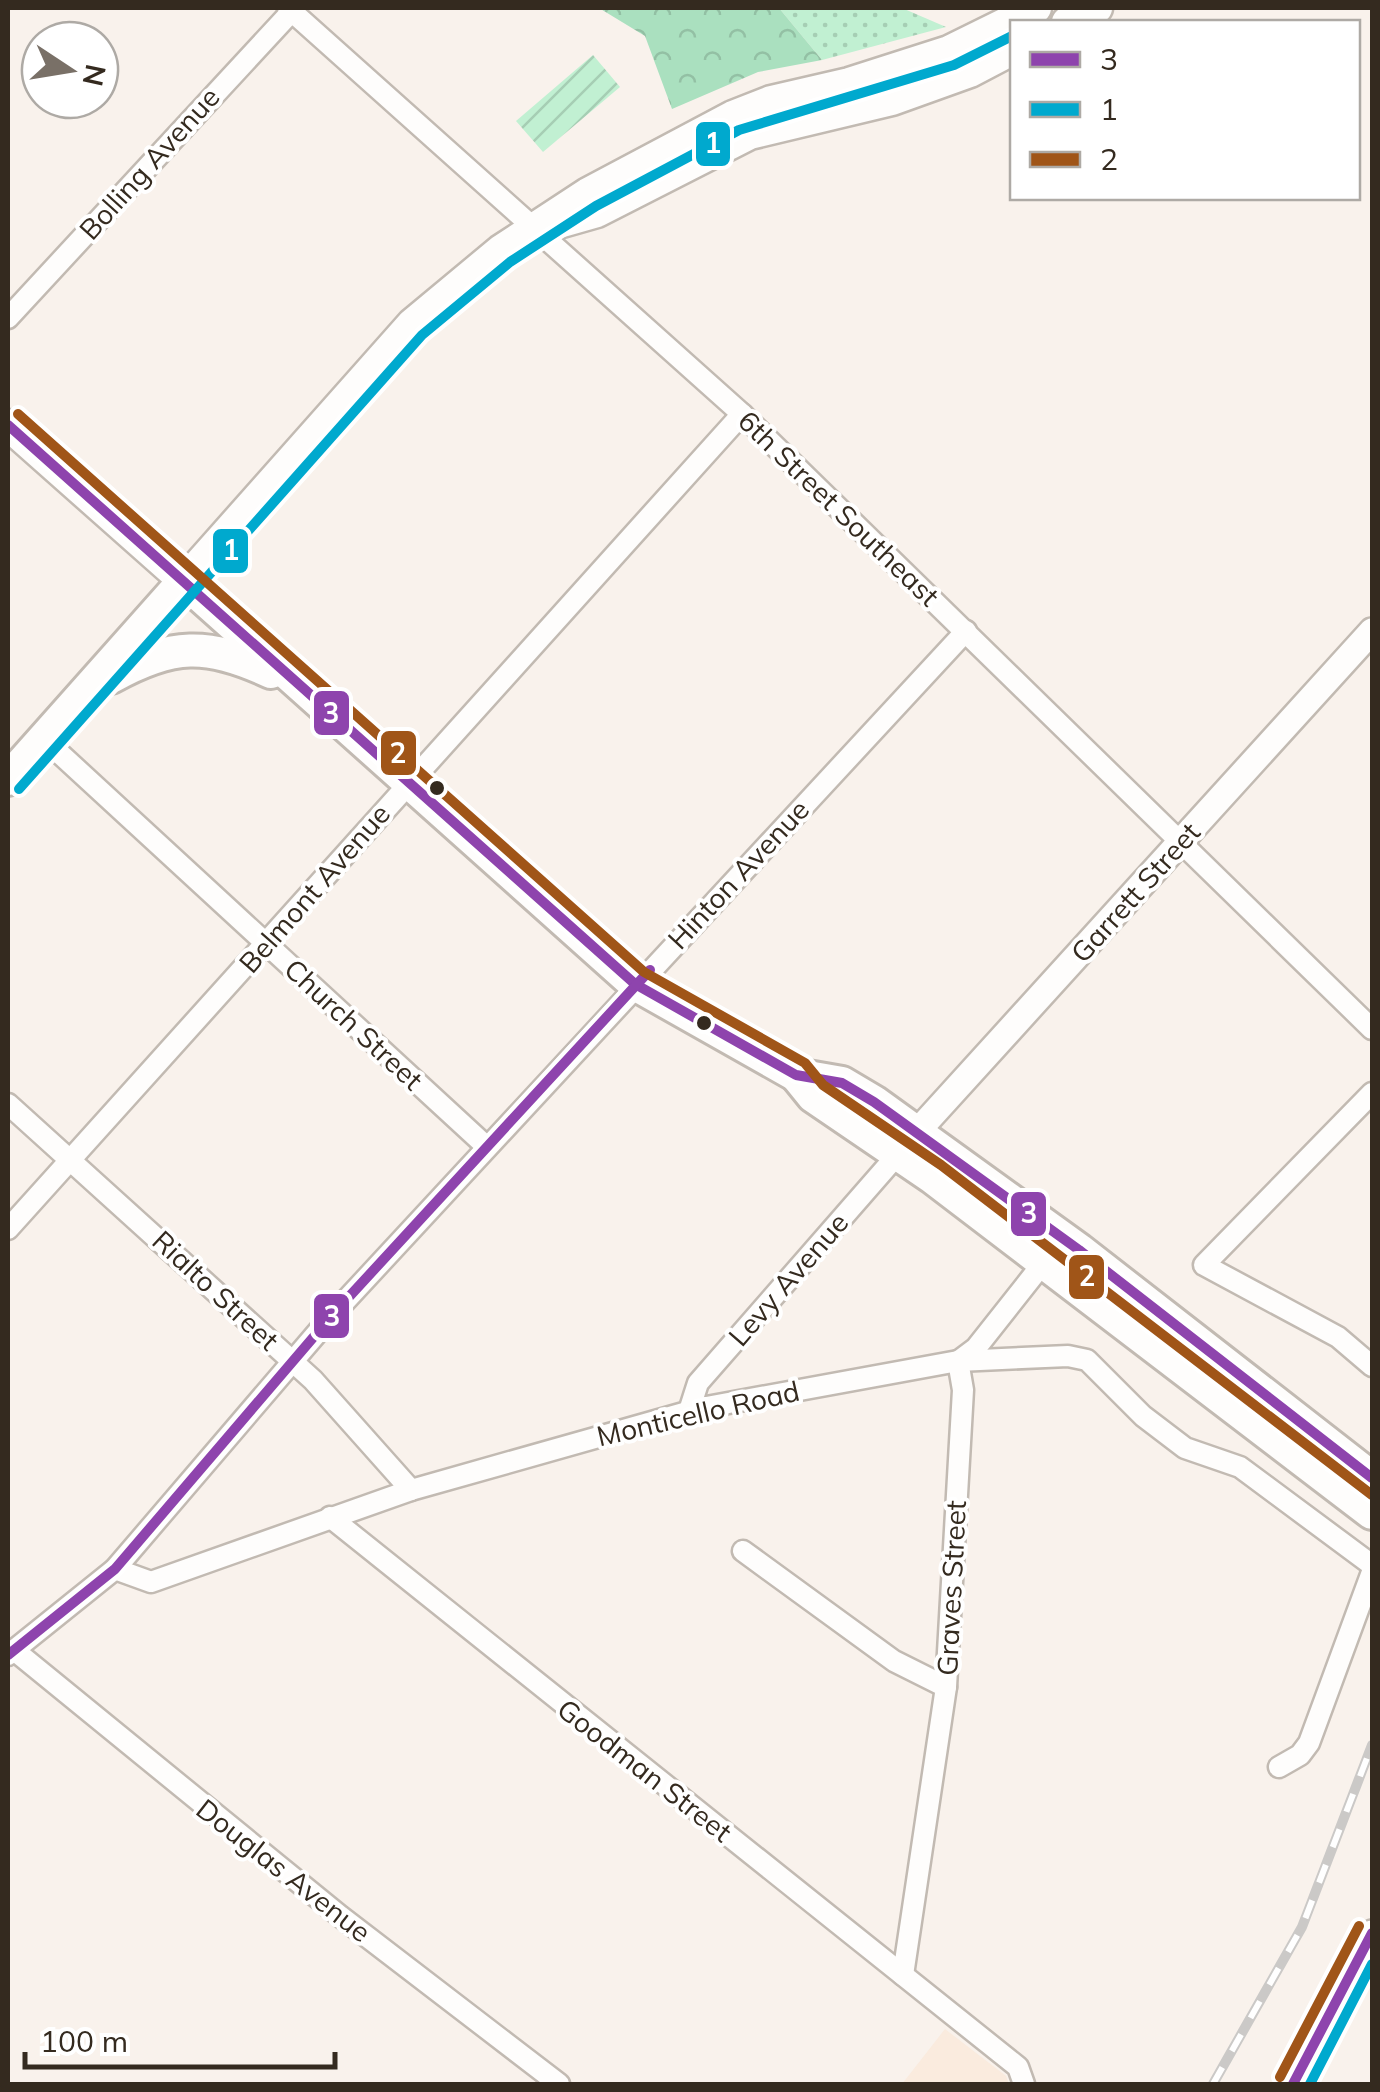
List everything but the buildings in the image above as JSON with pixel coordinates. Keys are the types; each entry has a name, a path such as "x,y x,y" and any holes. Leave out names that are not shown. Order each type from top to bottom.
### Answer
{"main road":[{"path":"1012,20 1036,8"},
{"path":"1071,20 1097,8"},
{"path":"8,779 94,687 412,324 476,269 588,193 733,116 771,100 850,83 949,51 1010,21"},
{"path":"535,230 597,212 750,134 892,100 970,72 1010,51"},
{"path":"8,425 635,984 796,1075 814,1096 907,1143 1222,1380 1372,1514"},
{"path":"94,687 141,661 185,649 240,657 300,686"},
{"path":"1222,1380 1372,1478"}],"street":[{"name":"6th Street Southeast","path":"290,9 742,414 1372,1029"},
{"name":"Bolling Avenue","path":"8,318 290,9"},
{"name":"Belmont Avenue","path":"8,1229 742,414"},
{"name":"Hinton Avenue","path":"115,1568 293,1362 635,984 966,631"},
{"name":"Garrett Street","path":"907,1143 1372,631"},
{"name":"Church Street","path":"44,739 487,1147"},
{"path":"1372,1094 1204,1265 1338,1337 1372,1366"},
{"name":"Rialto Street","path":"8,1104 331,1398 411,1490"},
{"name":"Levy Avenue","path":"689,1411 698,1383 907,1143"},
{"path":"958,1361 976,1348 1053,1250"},
{"name":"Monticello Road","path":"115,1568 151,1582 411,1490 689,1411 958,1361 1068,1356 1088,1360 1143,1416 1185,1448 1240,1468 1372,1569"},
{"name":"Graves Street","path":"903,1975 946,1687 962,1390 958,1361"},
{"name":"Goodman Street","path":"330,1516 1018,2068 1024,2084"},
{"path":"743,1551 880,1652 946,1687"},
{"path":"11,1652 115,1568"},
{"path":"1278,1767 1300,1755 1309,1743 1372,1569"},
{"name":"Douglas Avenue","path":"11,1652 559,2084"},
{"path":"1293,2084 1372,1933"}],"shaded area":[{"path":"945,2029 1006,2076 1009,2084 902,2084"}],"green space":[{"path":"599,8 779,8 822,60 758,72 672,109 645,36"},
{"path":"779,8 902,8 946,27 822,60"},
{"path":"593,55 620,87 543,152 516,121"}],"railway":[{"path":"1213,2084 1302,1927 1372,1745"}],"transit line":[{"name":"1","path":"19,789 422,335 510,262 596,206 739,130 954,65 1010,37"},
{"name":"2","path":"18,414 644,972 805,1063 823,1085 941,1165 1372,1495"},
{"name":"3","path":"8,425 635,984 796,1075 842,1083 874,1102 1079,1250 1372,1478"},
{"name":"3","path":"8,1655 115,1569 335,1312 650,970"},
{"name":"2","path":"1280,2077 1359,1926"},
{"name":"3","path":"1293,2084 1372,1933"},
{"name":"1","path":"1310,2084 1372,1964"}]}
